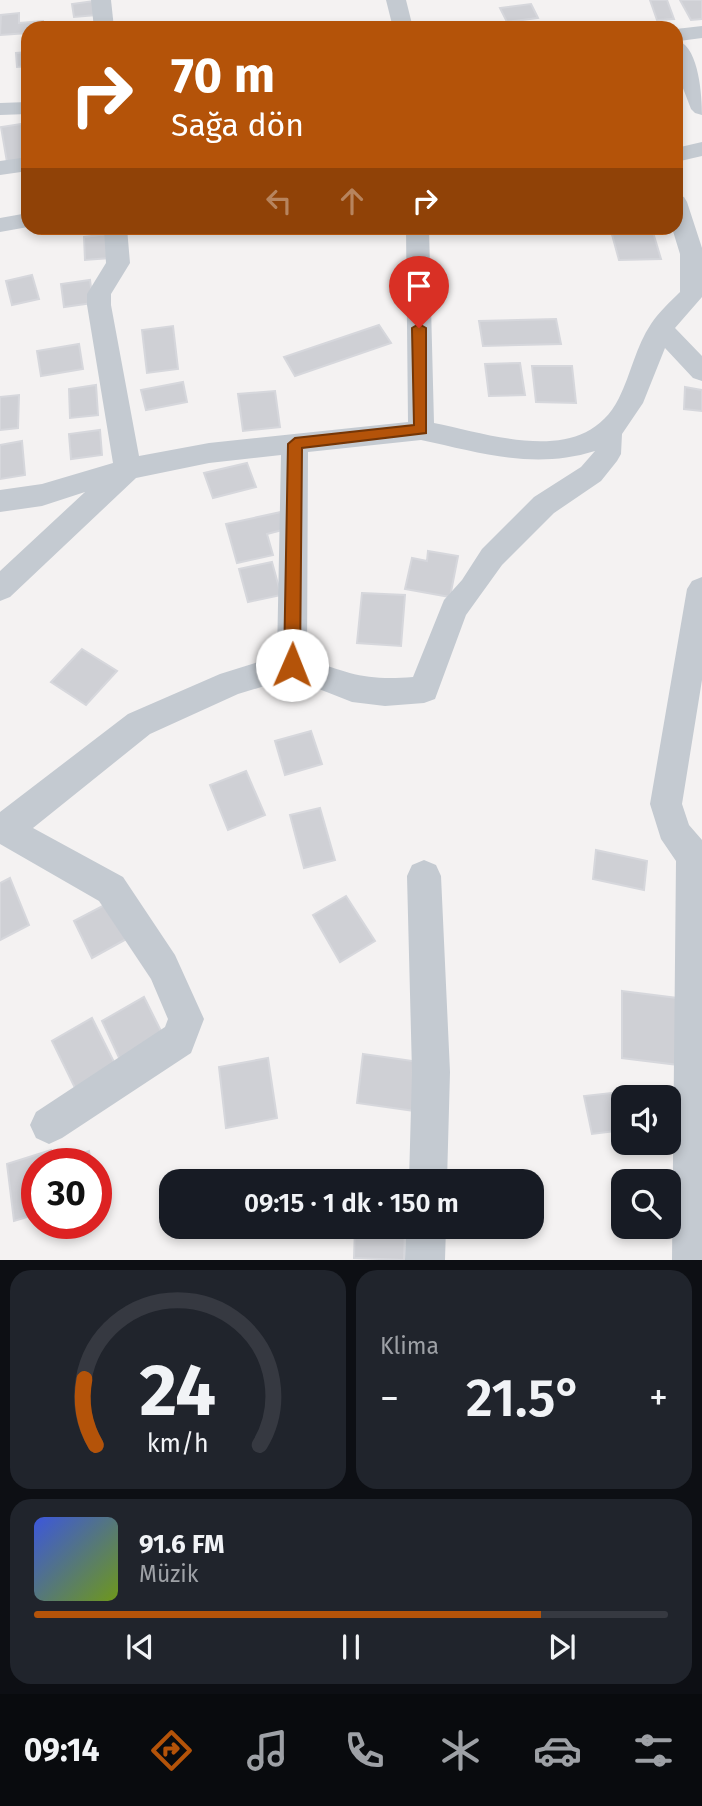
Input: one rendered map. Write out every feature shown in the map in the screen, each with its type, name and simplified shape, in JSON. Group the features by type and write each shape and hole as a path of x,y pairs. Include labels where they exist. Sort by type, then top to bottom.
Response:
{"street":[{"path":"101,0 103,21"},
{"path":"396,0 402,21"},
{"path":"683,34 702,32"},
{"path":"683,63 702,109"},
{"path":"0,109 21,108"},
{"path":"683,153 702,149"},
{"path":"0,168 21,165"},
{"path":"0,501 42,495 128,469 209,453 421,430 517,450 552,452 583,446 609,433 630,403 661,328 692,294 697,254 683,219"},
{"path":"0,225 21,221"},
{"path":"116,235 118,262 99,294 99,304 128,469"},
{"path":"417,235 421,430"},
{"path":"661,328 702,372"},
{"path":"50,1125 178,1040 186,1019 163,967 111,889 3,828 139,724 231,683 292,665 352,689 385,693 424,690 454,609 508,538 544,505 591,474 608,454 609,433"},
{"path":"292,665 295,444"},
{"path":"0,589 128,469"},
{"path":"692,1260 698,857 670,824 666,804 702,589"},
{"path":"424,876 431,1072 428,1169"},
{"path":"425,1260 426,1239"}],"building":[{"path":"650,0 667,0 674,19 657,20"},
{"path":"680,0 702,0 702,19 691,20"},
{"path":"94,1 96,15 74,17 72,4"},
{"path":"531,4 538,18 506,21 500,8"},
{"path":"19,13 21,34 0,35 1,15"},
{"path":"16,53 21,53 21,67 17,67"},
{"path":"21,124 21,160 7,162 1,127"},
{"path":"108,235 110,258 85,260 84,237"},
{"path":"612,235 654,235 661,259 619,260"},
{"path":"32,275 39,299 12,305 6,281"},
{"path":"90,280 93,303 64,307 61,284"},
{"path":"556,319 561,344 483,346 479,321"},
{"path":"379,325 391,343 295,376 284,357"},
{"path":"173,326 178,369 147,373 142,330"},
{"path":"79,344 83,369 41,376 37,351"},
{"path":"520,363 525,395 489,396 485,364"},
{"path":"532,366 572,366 576,403 536,402"},
{"path":"183,382 187,402 146,410 141,390"},
{"path":"96,385 98,415 70,418 69,389"},
{"path":"685,387 702,390 702,411 684,409"},
{"path":"275,391 280,427 243,431 238,394"},
{"path":"19,395 18,428 0,430 0,397"},
{"path":"100,430 102,455 71,459 69,434"},
{"path":"22,441 25,475 0,479 0,445"},
{"path":"247,463 256,487 213,498 204,473"},
{"path":"281,512 286,529 267,534 273,555 237,563 226,524"},
{"path":"428,551 458,556 450,597 405,589 412,558 427,561"},
{"path":"272,562 281,595 248,602 239,569"},
{"path":"362,593 405,595 401,646 357,643"},
{"path":"82,649 117,671 86,705 51,682"},
{"path":"311,731 322,764 285,775 275,741"},
{"path":"246,771 265,815 228,830 210,785"},
{"path":"320,808 335,860 304,868 290,815"},
{"path":"596,850 647,861 644,890 593,879"},
{"path":"10,878 29,925 0,940 0,883"},
{"path":"346,896 375,941 340,962 313,915"},
{"path":"112,901 130,937 92,958 74,921"},
{"path":"622,991 677,998 679,1065 622,1058"},
{"path":"144,997 164,1037 121,1062 102,1021"},
{"path":"92,1018 119,1072 79,1096 52,1041"},
{"path":"363,1054 420,1062 415,1111 357,1103"},
{"path":"268,1058 277,1118 226,1128 219,1067"},
{"path":"611,1093 611,1132 592,1134 584,1096"},
{"path":"21,1160 21,1219 14,1221 7,1164"},
{"path":"355,1239 405,1239 404,1260 354,1258"}],"route":[{"path":"292,665 295,444 421,430 419,328"}]}
